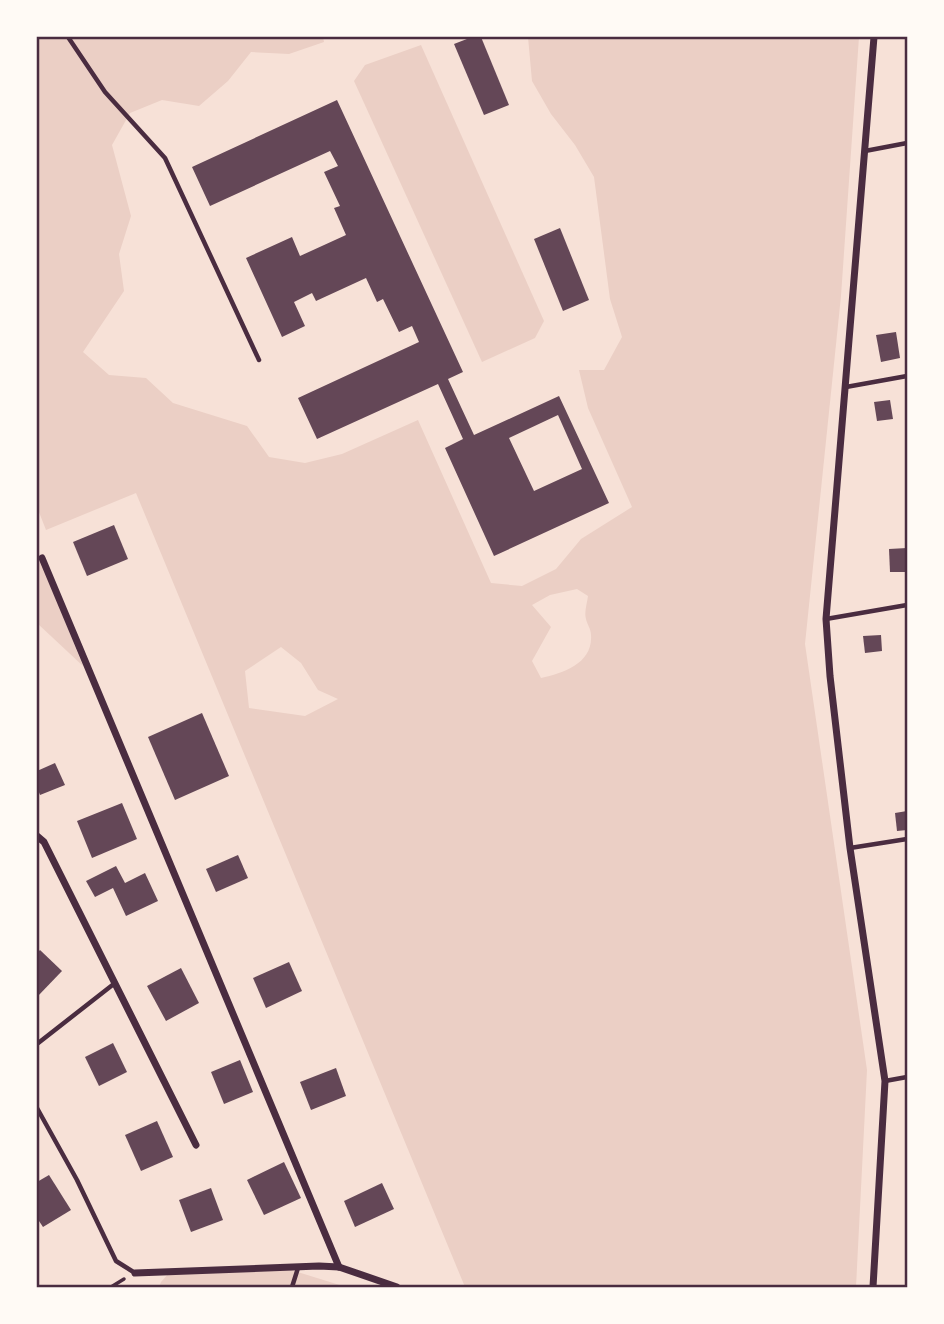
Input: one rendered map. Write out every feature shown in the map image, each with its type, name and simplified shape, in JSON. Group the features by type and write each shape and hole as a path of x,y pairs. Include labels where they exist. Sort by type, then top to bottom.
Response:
{"street":[{"path":"873,1287 885,1081 850,848 826,619 874,37"},
{"path":"43,558 339,1268"},
{"path":"37,836 44,842 196,1144"},
{"path":"135,1273 319,1266 339,1268 397,1287"}],"lane":[{"path":"68,37 105,92 165,158 259,360"},
{"path":"865,151 907,143"},
{"path":"846,387 907,376"},
{"path":"826,619 907,605"},
{"path":"850,848 907,839"},
{"path":"37,1044 115,983"},
{"path":"885,1081 907,1077"},
{"path":"37,1108 77,1180 116,1261 135,1273"},
{"path":"292,1287 298,1267"}],"shaded area":[{"path":"37,37 323,37 324,42 289,54 251,52 228,81 199,106 162,100 130,113 112,145 131,216 119,254 124,291 83,352 109,375 146,378 173,403 247,426 269,457 305,463 342,454 418,420 491,583 522,586 556,569 581,539 632,507 588,408 579,370 604,370 622,337 610,299 594,177 532,81 528,37 859,37 841,296 805,644 867,1070 856,1287 465,1287 136,493 46,530 37,507","holes":["577,589 588,596 585,616 591,635 587,653 567,670 541,678 532,661 551,627 532,605 550,595","281,647 301,663 318,690 338,699 305,716 249,708 245,671"]},
{"path":"421,45 544,321 535,338 482,362 354,81 365,65"},
{"path":"37,552 83,666 37,623"},
{"path":"288,1269 346,1287 159,1287 169,1273"}],"building":[{"path":"472,37 481,37 509,105 484,115 454,44"},
{"path":"337,100 463,372 448,379 474,435 559,396 609,503 494,556 445,448 463,439 438,384 317,439 298,398 419,342 412,326 399,332 383,299 377,302 366,278 316,301 312,293 294,302 305,326 282,337 246,258 292,237 300,256 346,235 334,208 340,206 324,172 338,166 330,151 210,206 192,167","holes":["558,415 582,469 534,491 509,438"]},
{"path":"560,228 589,300 563,311 534,239"},
{"path":"896,332 900,358 881,362 876,335"},
{"path":"890,400 893,419 877,421 874,402"},
{"path":"114,525 128,559 87,576 73,542"},
{"path":"907,548 907,572 890,572 889,549"},
{"path":"881,635 882,651 865,653 863,636"},
{"path":"202,713 229,776 175,800 148,737"},
{"path":"55,763 65,785 40,795 37,771"},
{"path":"122,803 137,839 92,858 77,821"},
{"path":"907,811 907,830 897,831 895,813"},
{"path":"238,855 248,878 216,892 206,869"},
{"path":"116,866 125,883 145,873 158,901 126,916 113,888 95,897 86,881"},
{"path":"40,950 62,971 37,997 37,953"},
{"path":"289,962 302,991 266,1008 253,978"},
{"path":"181,968 199,1003 166,1021 147,986"},
{"path":"113,1043 127,1072 99,1086 85,1057"},
{"path":"240,1060 253,1092 224,1104 211,1072"},
{"path":"336,1068 346,1096 311,1110 300,1082"},
{"path":"157,1121 173,1157 141,1171 125,1135"},
{"path":"284,1162 301,1198 264,1215 247,1180"},
{"path":"49,1175 71,1210 43,1227 37,1218 37,1182"},
{"path":"382,1183 394,1209 355,1227 344,1201"},
{"path":"211,1188 223,1220 191,1232 179,1200"}]}
